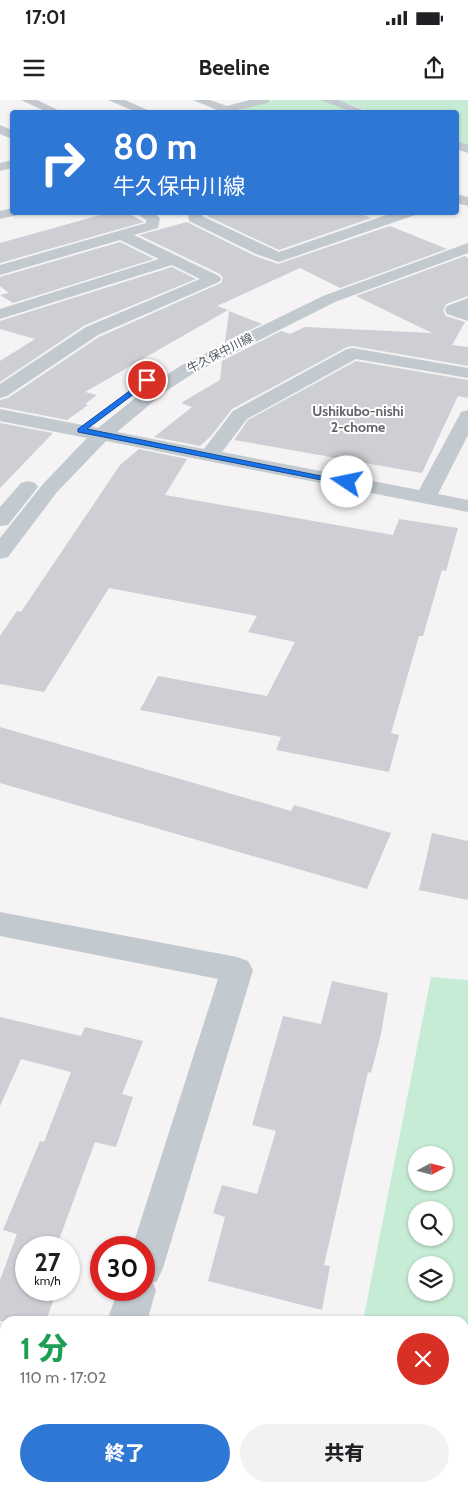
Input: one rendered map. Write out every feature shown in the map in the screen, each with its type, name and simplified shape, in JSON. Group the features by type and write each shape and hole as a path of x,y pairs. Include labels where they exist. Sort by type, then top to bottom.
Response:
{"street":[{"path":"27,100 51,110"},
{"path":"114,100 141,110"},
{"path":"199,100 221,110"},
{"path":"232,110 264,100"},
{"path":"326,100 356,110"},
{"path":"0,270 153,225 153,218 147,215"},
{"path":"194,215 194,218 261,251 279,257 401,215"},
{"path":"0,392 92,331 212,279 120,234"},
{"name":"牛久保中川線","path":"75,437 147,380 201,348 320,292 468,239"},
{"name":"牛久保中川線","path":"0,552 50,488 101,435 160,387 214,354 330,299 468,248"},
{"path":"0,314 172,260"},
{"path":"468,303 452,310 468,316"},
{"path":"210,456 240,415 353,353 468,373"},
{"path":"0,415 75,437 101,435 468,506"},
{"path":"426,498 468,416"},
{"path":"0,520 38,475"},
{"path":"0,924 237,970 154,1236"},
{"path":"129,1316 133,1301"}],"green space":[{"path":"273,100 320,100 348,110 242,110 239,109"},
{"path":"336,100 468,100 468,146 459,143 459,110 366,110"},
{"path":"431,977 468,980 468,1316 364,1316"}],"building":[{"path":"100,215 131,215 144,222 0,263 0,243"},
{"path":"364,215 371,218 279,250 207,216"},
{"path":"187,222 255,256 278,264 390,226 447,249 340,288 300,268 217,306 228,310 85,392 97,395 85,404 88,405 67,420 0,407 0,400 8,398 99,337 221,283 223,278 220,274 139,235"},
{"path":"120,242 154,259 13,303 0,295 9,293 0,286 0,277"},
{"path":"465,256 468,258 468,296 446,304 443,311 446,316 465,322 452,345 468,347 468,366 353,346 347,347 232,409 211,436 200,446 154,437 192,407 181,403 220,380 222,361 281,331 290,334 305,327 432,333 356,296"},
{"path":"172,267 196,279 85,325 0,382 0,361 35,339 0,329 0,321"},
{"path":"229,311 262,324 225,342"},
{"path":"356,361 468,380 468,398 458,396 422,473 234,440 248,420"},
{"path":"0,423 53,433 0,488"},
{"path":"139,449 187,459 165,495 393,535 399,519 458,528 446,571 442,570 423,636 419,636 391,733 399,735 389,772 276,750 281,737 140,710 158,676 267,696 295,642 248,632 257,616 109,588 44,692 0,684 0,636 17,611 21,612 120,465"},
{"path":"0,727 291,811 294,805 391,833 367,889 0,783"},
{"path":"432,833 468,841 468,900 419,890"},
{"path":"332,981 388,993 381,1034 371,1073 368,1072 324,1265 330,1266 322,1310 208,1281 225,1217 213,1213 222,1185 257,1194 276,1131 252,1125 283,1016 321,1024"},
{"path":"0,1017 81,1036 85,1027 143,1041 122,1094 133,1097 116,1147 95,1142 60,1236 16,1236 17,1234 3,1230 40,1141 44,1142 71,1072 21,1059 0,1106"},
{"path":"15,1239 15,1301 53,1301 48,1316 0,1316 0,1280"}],"district":[{"name":"Ushikubo-nishi 2-chome","path":"358,420"}],"route":[{"path":"147,380 81,430 347,482"}]}
